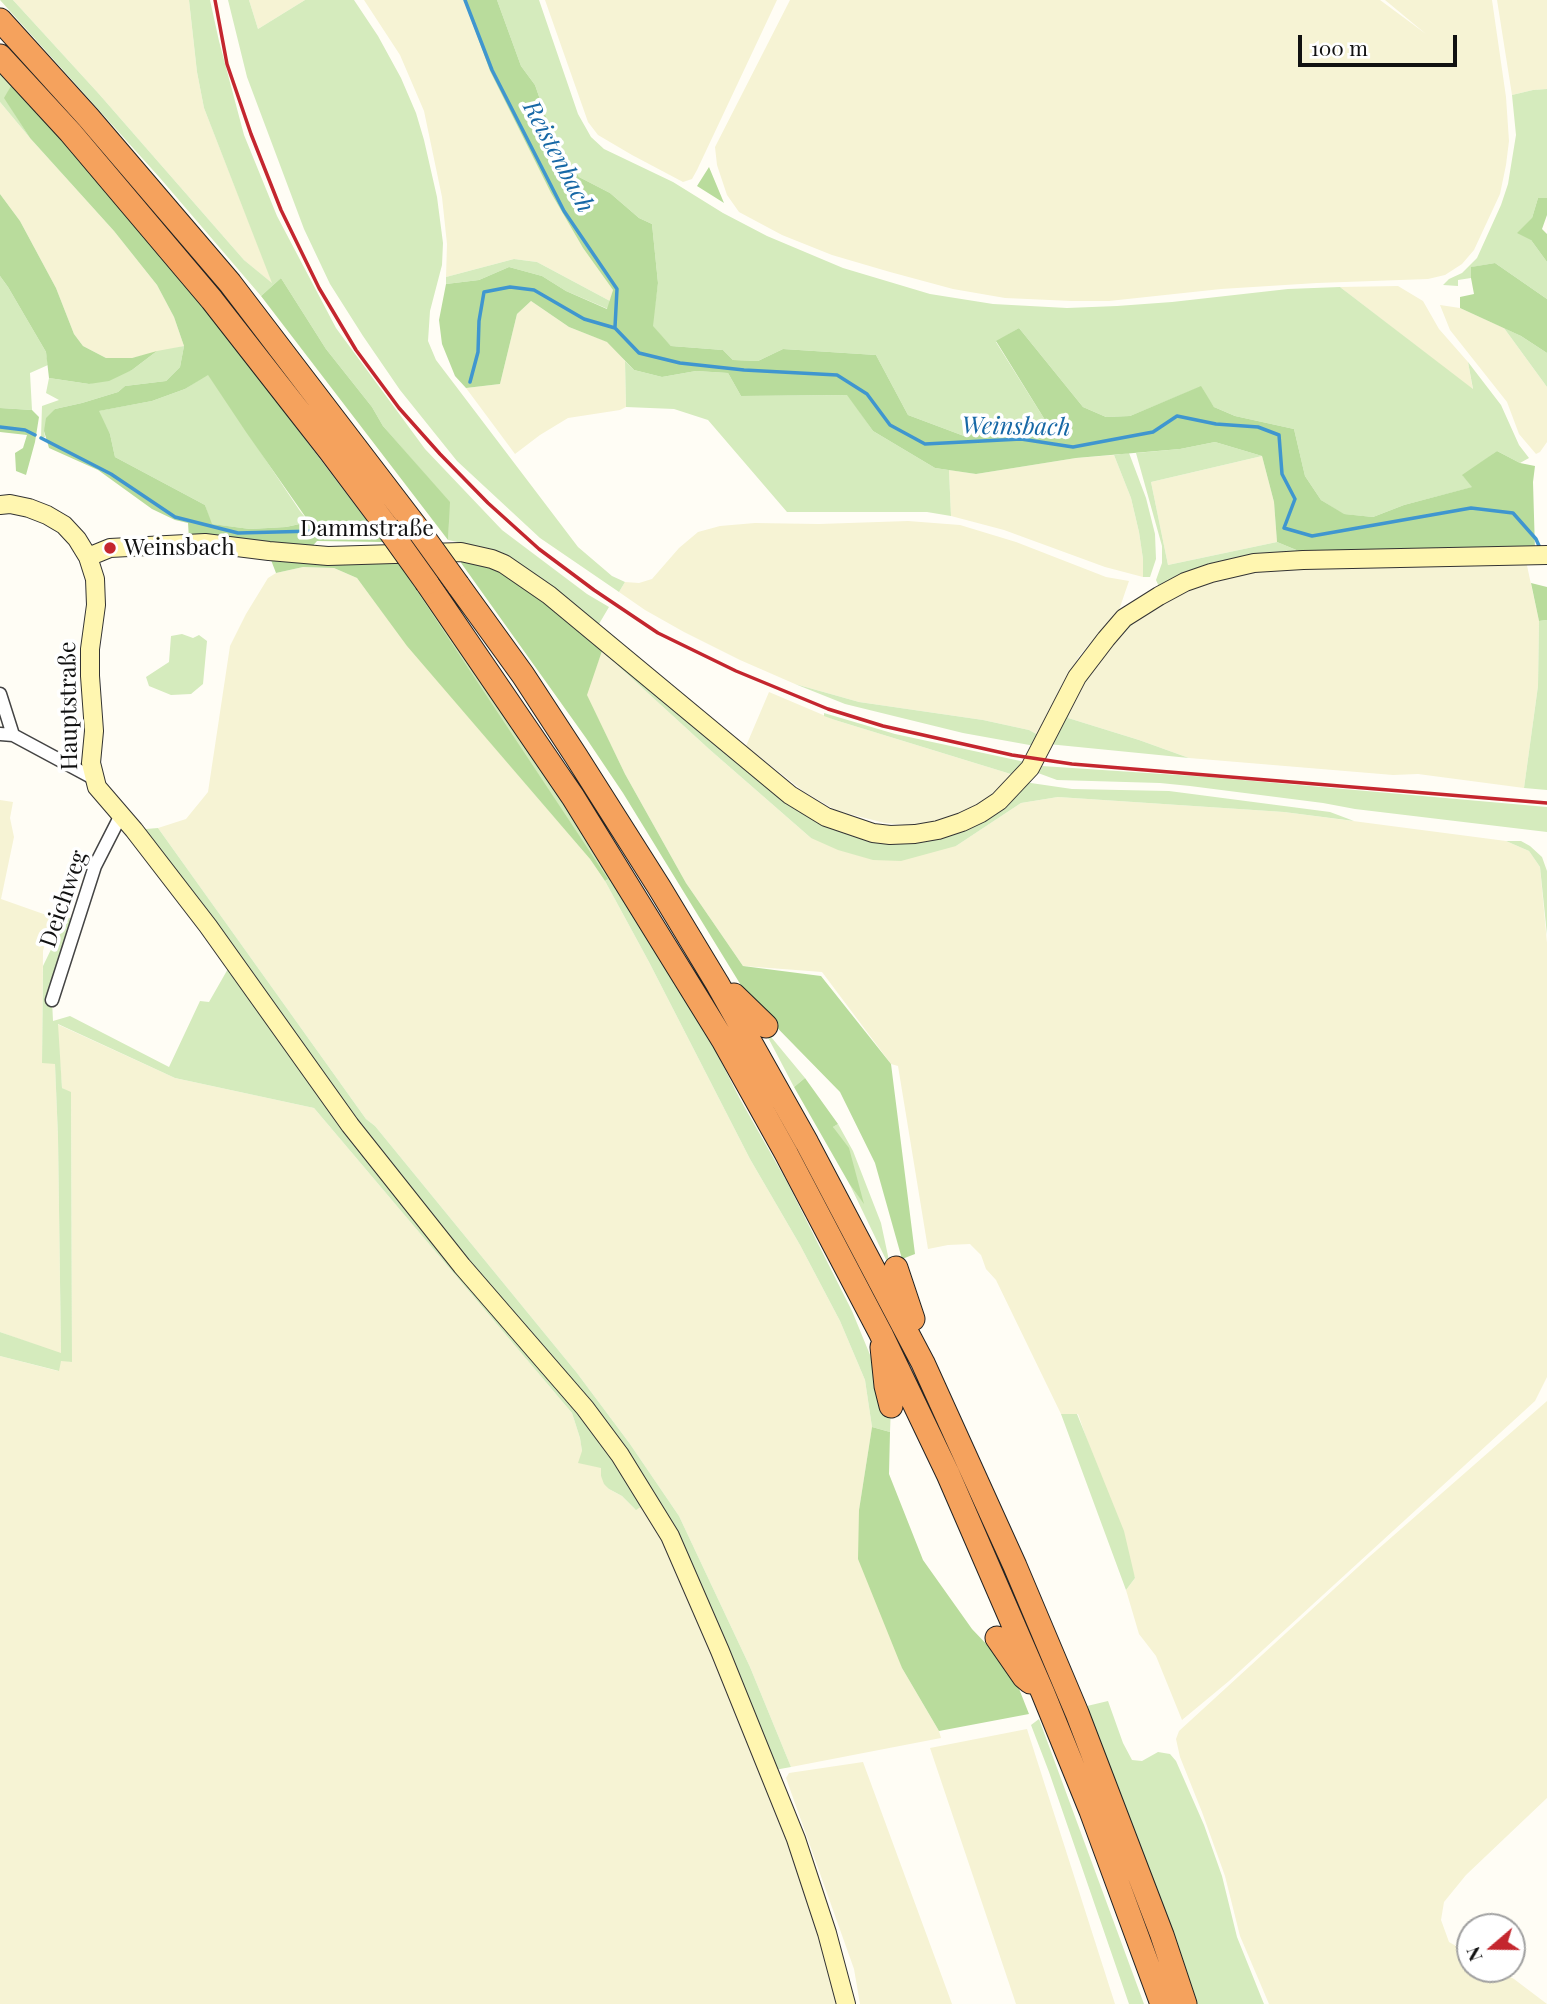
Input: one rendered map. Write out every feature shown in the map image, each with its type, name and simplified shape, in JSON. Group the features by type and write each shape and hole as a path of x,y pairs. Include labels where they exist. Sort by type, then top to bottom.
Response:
{"highway":[{"path":"0,20 88,117 230,283 417,528 523,675 717,983 807,1143 923,1363 994,1519 1077,1713 1153,1911 1185,2004"},
{"path":"0,56 79,142 212,300 387,527 573,797 716,1029 786,1153 881,1334 943,1462 1091,1811 1162,2004"},
{"path":"717,983 734,995 766,1026"},
{"path":"896,1268 916,1327 923,1363"},
{"path":"881,1334 886,1386 891,1406"},
{"path":"997,1638 1024,1677 1043,1693"}],"street":[{"name":"Hauptstraße","path":"0,505 29,508 64,525 88,557 95,579 96,605 90,649 90,676 94,731 91,763 97,787 208,926 350,1125 462,1266 585,1408 620,1455 670,1536 796,1839 827,1933 846,2004"},
{"name":"Dammstraße","path":"88,557 110,548 205,543 328,556 461,552 479,555 505,564 549,595 790,794 826,817 873,833 915,834 962,822 999,801 1030,768 1077,677 1106,639 1124,618 1185,582 1254,563 1539,555"},
{"path":"0,694 7,735 93,778"},
{"name":"Deichweg","path":"52,1000 95,866 121,815"}],"shaded area":[{"path":"13,0 189,0 204,108 273,284 244,260"},
{"path":"249,0 305,0 258,29"},
{"path":"364,0 464,0 490,71 551,193 583,248 613,290 610,301 537,262 514,259 446,277 447,244 442,197 424,111 400,55"},
{"path":"545,0 777,0 697,170 692,179 683,182 598,135 588,122"},
{"path":"790,0 1380,0 1426,34 1385,0 1492,0 1506,97 1509,141 1500,194 1474,250 1462,264 1445,275 1428,279 1317,283 1221,289 1109,301 1072,301 1005,298 953,289 890,272 832,255 782,235 739,212 727,195 717,165 715,147"},
{"path":"1497,0 1547,0 1547,89 1512,95"},
{"path":"0,102 114,231 157,285 174,317 184,346 132,358 106,358 83,346 74,334 56,288 20,221 0,194"},
{"path":"1398,286 1423,301 1439,329 1468,362 1473,390 1340,287"},
{"path":"531,301 569,327 608,342 625,361 626,407 568,418 515,454 466,388 500,384 517,314"},
{"path":"1440,305 1460,308 1504,328 1547,387 1547,442 1540,452 1536,454 1519,434 1507,402 1450,330"},
{"path":"1114,455 1131,498 1139,532 1143,577 1105,567 1004,530 951,516 949,470 976,474 1076,458"},
{"path":"1262,456 1274,502 1277,542 1168,565 1151,482"},
{"path":"908,521 960,525 1016,542 1106,577 1129,581 1119,610 1080,655 1061,686 1040,736 1029,730 983,720 859,702 795,684 684,632 619,592 625,582 639,583 652,579 679,548 698,532 720,526"},
{"path":"1526,561 1539,621 1538,686 1524,788 1418,774 1393,775 1189,758 1068,718 1074,699 1110,647 1143,614 1190,587 1226,574 1299,567"},
{"path":"303,567 334,568 357,578 408,646 590,859 605,881 750,1159 840,1321 865,1380 872,1427 859,1510 902,1668 941,1738 791,1767 750,1667 679,1516 577,1373 375,1126 366,1119 158,828 186,819 208,792 230,646 246,614 268,578 276,573"},
{"path":"602,651 811,838 956,846 1021,803 1058,797 1284,812 1506,841 1529,851 1540,867 1547,943 1547,1377 1535,1401 1229,1681 1182,1720 1156,1656 1139,1634 1126,1590 1135,1578 1078,1414 1061,1414 996,1280 986,1269 981,1255 970,1244 928,1249 898,1066 891,1064 822,972 743,966 686,883 625,774 586,694"},
{"path":"769,692 835,720 1014,775 988,799 953,816 916,826 885,823 837,811 803,791 746,746"},
{"path":"0,800 13,802 10,818 14,837 1,899 52,917 43,951 42,1062 55,1063 61,1354 0,1332"},
{"path":"57,1024 175,1078 314,1108 572,1413 582,1451 601,1468 601,1476 609,1489 622,1496 635,1509 645,1503 668,1543 806,1880 841,2004 0,2004 0,1356 58,1371 61,1360 72,1362 71,1093 62,1088"},
{"path":"1547,1401 1547,1798 1466,1875 1444,1902 1441,1920 1449,1942 1456,1946 1456,1983 1519,1983 1547,2004 1269,2004 1240,1936 1225,1876 1180,1757 1176,1739 1179,1731 1369,1557"},
{"path":"1027,1729 1115,2004 1016,2004 930,1748"},
{"path":"863,1762 952,2004 860,2004 854,1969 786,1778 789,1773"}],"green space":[{"path":"0,0 13,0 244,260 272,283 204,108 189,0 210,0 244,135 277,216 336,328 425,449 502,530 587,594 609,607 596,629 521,566 491,549 448,540 449,502 383,426 372,407 326,349 281,278 261,296 160,178"},
{"path":"228,0 249,0 258,29 305,0 354,0 378,36 416,113 437,197 443,243 442,265 430,311 428,341 436,360 578,547 612,576 625,582 619,592 540,538 457,461 400,390 363,336 330,284 304,229 247,77"},
{"path":"464,0 497,0 521,66 535,85 551,131 579,177 610,193 639,218 652,224 658,283 653,326 671,346 723,350 733,360 758,361 783,349 876,355 908,415 964,436 1045,420 996,341 1019,328 1083,407 1106,417 1130,416 1201,386 1214,407 1235,416 1294,429 1305,476 1321,500 1344,514 1373,517 1404,505 1472,487 1462,475 1497,451 1520,463 1535,466 1535,550 1306,554 1277,542 1274,502 1262,456 1215,442 1180,449 1076,458 976,474 935,468 873,431 847,395 741,396 728,373 696,371 662,377 634,370 607,342 569,327 531,301 517,314 500,384 466,388 455,376 442,344 439,320 446,284 479,280 509,267 542,276 566,291 607,309 613,290 583,248 551,193 490,71"},
{"path":"497,0 539,0 578,114 591,137 604,149 673,182 767,236 843,268 930,294 993,304 1067,308 1117,306 1288,289 1340,287 1473,389 1468,362 1501,405 1519,445 1529,458 1520,463 1497,451 1463,476 1473,487 1404,505 1373,517 1343,514 1321,500 1305,476 1294,429 1235,416 1214,407 1200,387 1130,416 1106,417 1083,407 1019,328 996,342 1045,420 964,436 908,415 876,355 783,349 758,361 733,360 723,350 671,346 652,326 658,283 652,224 639,218 610,193 579,177 551,131 535,85 521,66"},
{"path":"0,72 12,84 5,98 30,138 0,102"},
{"path":"12,84 125,212 239,352 383,542 317,541 310,549 189,539 188,523 152,509 98,470 49,448 44,431 46,418 55,409 118,392 125,386 166,381 180,367 184,346 174,317 157,285 114,231 30,138 4,98","holes":["208,375 309,522 286,527 250,529 212,524 205,505 115,457 110,434 99,411 152,401 185,389"]},
{"path":"1547,89 1547,198 1538,198 1532,218 1531,240 1547,262 1547,299 1495,263 1472,267 1471,278 1458,280 1458,286 1443,285 1462,273 1477,258 1501,205 1508,184 1516,135 1512,95"},
{"path":"709,167 724,203 697,186"},
{"path":"0,194 20,221 56,288 74,334 83,346 106,358 132,358 157,351 132,370 109,381 89,384 49,378 46,352 0,276"},
{"path":"1538,198 1547,198 1547,215 1542,229 1547,234 1547,262 1531,240 1517,233 1532,218"},
{"path":"514,259 537,262 610,301 608,309 566,291 542,276 509,267 479,280 446,284 446,277"},
{"path":"1495,263 1547,299 1547,353 1521,336 1460,308 1460,297 1474,294 1471,267"},
{"path":"0,276 46,352 48,365 30,373 32,410 0,408"},
{"path":"281,278 326,349 372,407 383,426 450,502 448,540 261,296"},
{"path":"1504,328 1547,353 1547,387"},
{"path":"184,346 180,367 166,381 125,386 118,392 55,409 44,431 45,437 41,438 42,406 59,400 46,393 49,378 89,384 132,370 157,351"},
{"path":"625,361 634,370 662,377 696,371 728,373 741,396 848,395 873,431 935,468 949,470 951,516 927,512 787,512 708,420 674,409 626,407"},
{"path":"208,374 309,522 286,527 250,529 211,524 205,505 115,457 110,434 98,411 152,401 185,389"},
{"path":"0,408 32,410 39,417 26,475 16,471 15,453 23,448 27,435 0,432"},
{"path":"1215,442 1262,456 1151,482 1168,565 1277,542 1306,554 1160,589 1156,580 1162,563 1162,546 1136,453 1180,449"},
{"path":"1129,453 1146,498 1155,534 1156,559 1150,577 1143,577 1139,532 1131,498 1114,455"},
{"path":"284,558 398,562 608,879 605,881 590,859 407,646 357,578 334,568 303,567 276,573 271,560"},
{"path":"459,560 497,567 535,593 602,651 587,695 625,774 686,883 743,966 821,976 891,1064 915,1254 902,1259 875,1163 840,1092 750,1000 623,793"},
{"path":"398,562 427,595 546,769 707,1034 787,1182 852,1311 891,1406 890,1432 872,1427 865,1380 840,1321 750,1159 605,881 607,880"},
{"path":"1531,583 1547,587 1547,620 1539,621"},
{"path":"1190,587 1143,614 1110,647 1074,699 1068,718 1189,758 1048,744 1089,669 1139,613"},
{"path":"1547,620 1547,790 1524,788 1538,686 1539,621"},
{"path":"182,634 193,638 199,635 207,641 203,684 191,694 171,695 149,686 146,677 169,662 171,636"},
{"path":"605,648 824,821 934,836 1024,782 1072,789 1169,791 1330,812 1354,821 1284,812 1058,797 1021,803 956,846 901,861 873,860 838,850 811,838 602,651"},
{"path":"795,684 859,702 983,720 1029,730 1040,736 1035,746 963,733 845,704"},
{"path":"824,713 895,734 1025,762 1014,775 835,720 824,716"},
{"path":"1042,766 1208,777 1547,807 1547,832 1190,786 1057,780 1038,773"},
{"path":"158,828 366,1119 375,1126 577,1373 679,1516 750,1667 791,1767 769,1771 648,1502 636,1510 604,1484 601,1468 578,1463 582,1451 572,1413 314,1108 175,1078 58,1024 62,1088 71,1092 72,1362 61,1361 59,1371 0,1356 0,1332 61,1353 55,1064 42,1063 43,966 58,935 68,922 52,917 53,912 78,921 52,1000 53,1021 70,1016 169,1067 200,1001 209,1002 233,960 134,830"},
{"path":"1506,841 1521,841 1542,857 1547,871 1547,935 1540,867 1529,851"},
{"path":"762,1026 805,1078 794,1087"},
{"path":"805,1078 838,1124 833,1127 849,1148 864,1204 850,1185 794,1087"},
{"path":"838,1124 853,1151 881,1223 891,1270 850,1185 863,1202 833,1127"},
{"path":"1061,1414 1077,1414 1124,1531 1135,1578 1126,1590"},
{"path":"872,1427 890,1432 889,1474 923,1560 972,1629 1012,1671 1029,1714 939,1731 902,1668 858,1559 859,1510"},
{"path":"1108,1701 1132,1760 1142,1761 1158,1752 1170,1754 1176,1761 1204,1825 1222,1876 1237,1937 1264,2004 1194,2004 1087,1706"},
{"path":"1039,1719 1144,2004 1129,2004 1031,1725"}],"waterway":[{"name":"Reistenbach","path":"465,0 492,70 564,211 617,289 615,327"},
{"name":"Weinsbach","path":"470,382 478,352 484,292 510,287 534,290 584,319 615,328 639,353 680,363 744,370 837,375 867,394 890,425 925,444 1021,439 1073,447 1153,432 1177,416 1216,424 1258,427 1279,435 1282,474 1295,499 1284,528 1312,536 1471,508 1513,513 1536,539 1540,548"},
{"name":"Weinsbach","path":"0,427 25,430 35,435"},
{"name":"Weinsbach","path":"41,438 111,474 175,517 238,533 315,531"}],"railway":[{"path":"215,0 227,64 281,210 319,288 356,350 399,408 488,503 539,549 658,633 736,671 828,709 883,726 1012,755 1072,764 1547,803"}],"place":[{"name":"Weinsbach","path":"110,548"}]}
